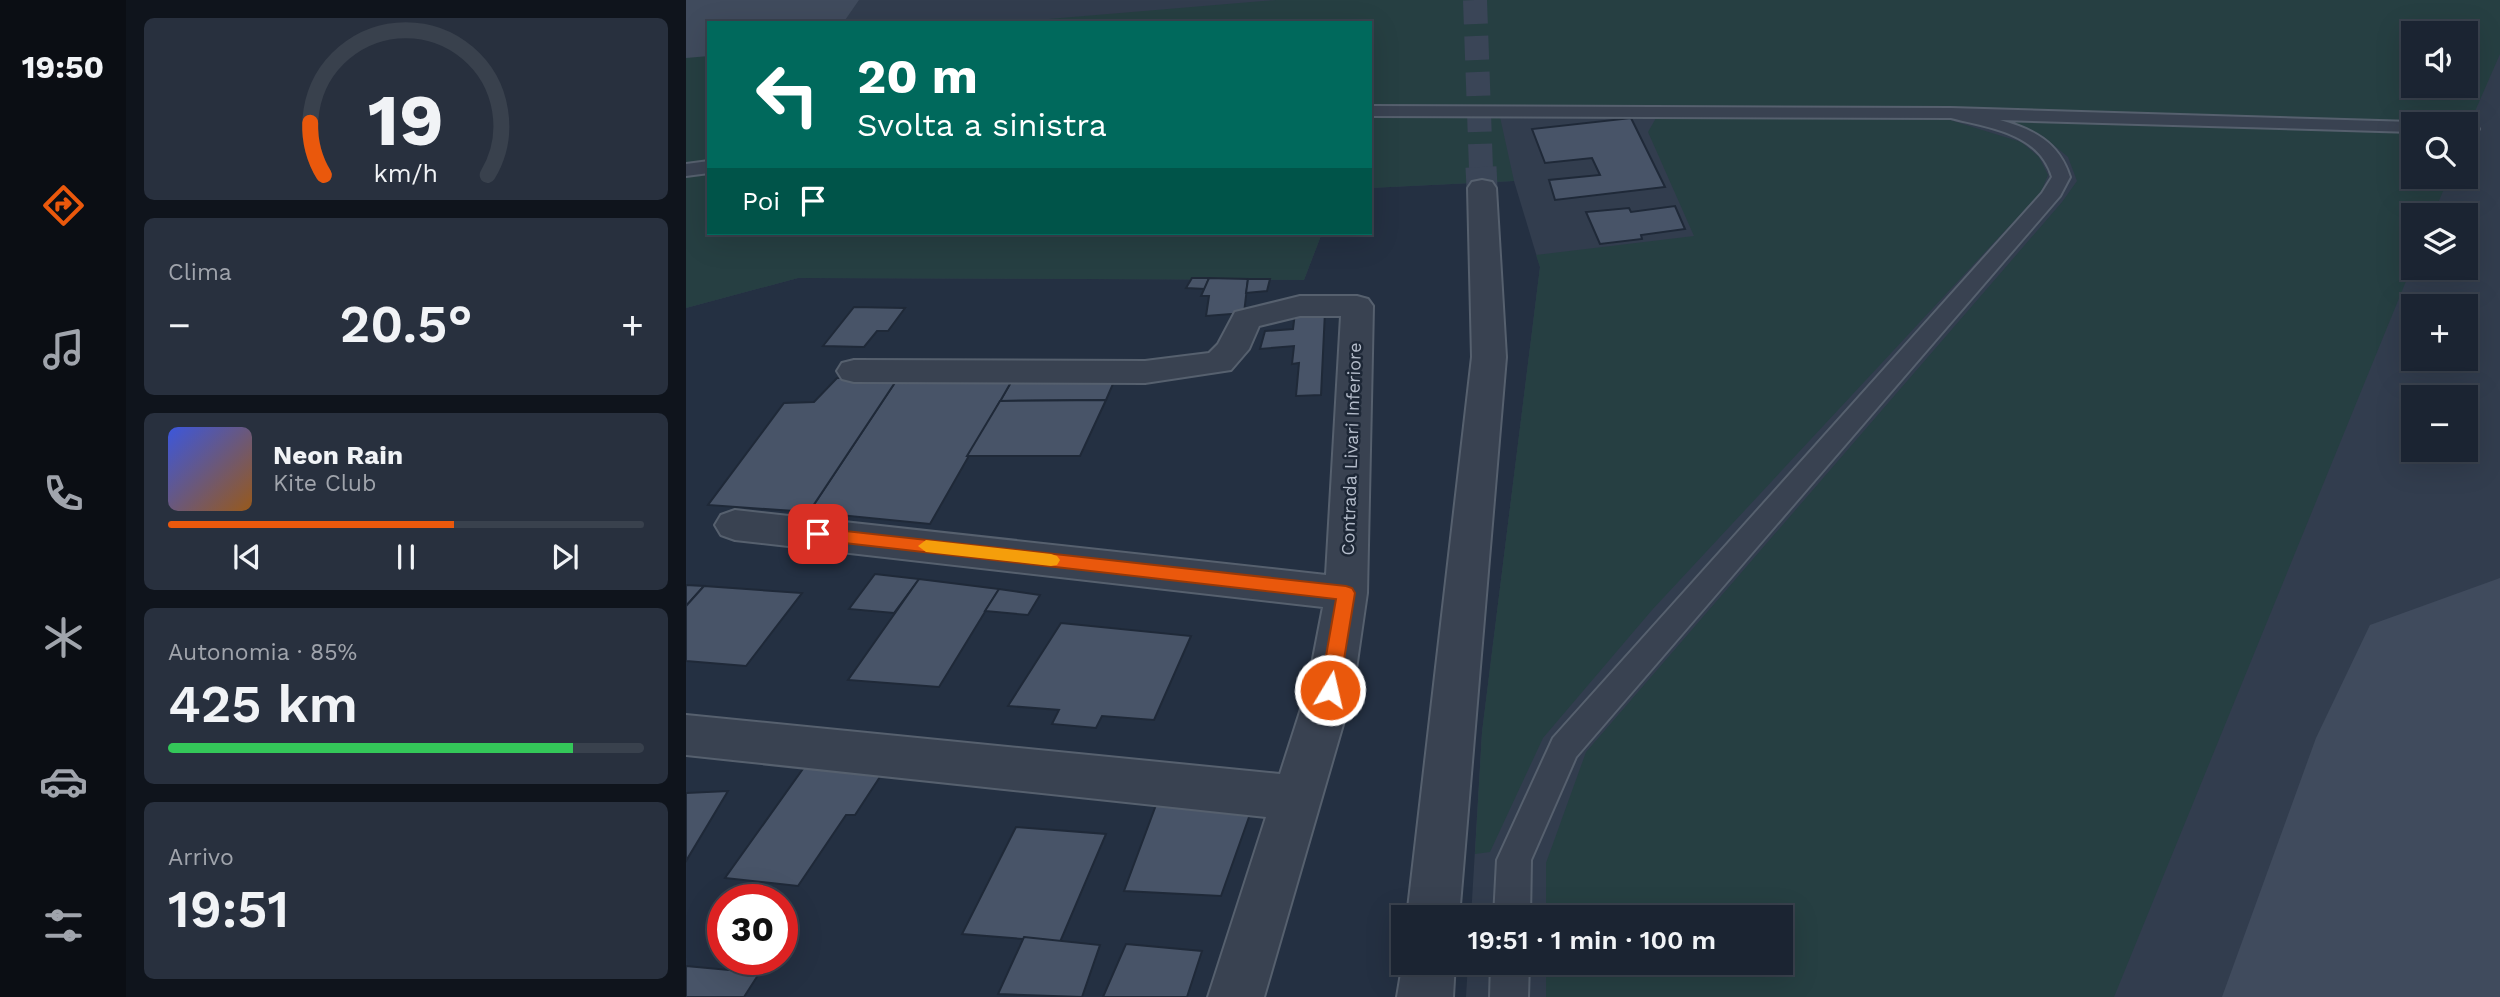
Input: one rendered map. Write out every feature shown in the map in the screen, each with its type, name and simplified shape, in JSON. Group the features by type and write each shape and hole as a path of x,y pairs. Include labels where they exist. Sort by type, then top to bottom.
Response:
{"street":[{"path":"1434,905 1489,356 1482,188"},
{"name":"Contrada Livari Inferiore","path":"854,371 1157,370 1219,362 1232,349 1246,319 1300,306 1357,306 1346,593 1330,690 1236,997"},
{"path":"735,525 1346,593"},
{"path":"686,735 1297,798"},
{"path":"1424,997 1427,975"}],"lane":[{"path":"1372,111 1951,113 2401,127"},
{"path":"1512,905 1514,860 1564,748 2050,197 2061,177 2053,157 2034,140 2002,126 1951,113"},
{"path":"686,170 707,167"},
{"path":"1509,997 1510,975"}],"shaded area":[{"path":"686,0 2500,0 2500,997 1466,997 1467,975 1793,975 1793,905 1472,905 1482,732 1540,267 1514,181 1372,188 1372,21 707,21 707,235 1321,235 1304,280 798,278 686,308"}],"green space":[{"path":"1276,0 2500,0 2500,54 2475,112 2401,112 2401,123 1949,109 1372,107 1372,21 1025,21"},
{"path":"707,47 707,162 686,164 686,49"},
{"path":"1372,116 1500,117 1514,181 1372,188"},
{"path":"1656,118 1950,120 2021,142 2039,157 2048,175 2041,192 1652,610 1543,738 1490,852 1475,854 1482,732 1540,267 1536,255 1694,236 1648,132"},
{"path":"2001,118 2401,132 2401,189 2444,189 2438,203 2401,203 2401,280 2406,280 2114,997 1546,997 1546,975 1793,975 1793,905 1546,905 1546,863 1586,752 2062,202 2077,181 2068,157 2043,136"},
{"path":"707,171 707,235 1321,235 1304,280 798,278 686,308 686,173"}],"building":[{"path":"1631,118 1665,187 1555,200 1549,180 1600,175 1592,158 1545,163 1532,129"},
{"path":"1675,206 1685,229 1641,235 1642,239 1600,244 1586,212 1629,208 1631,212"},
{"path":"1192,278 1209,278 1205,289 1186,288"},
{"path":"1209,278 1248,279 1244,313 1206,316 1209,296 1201,296"},
{"path":"1248,279 1270,279 1267,291 1246,293"},
{"path":"854,307 905,308 888,331 877,331 864,347 823,346"},
{"path":"1325,311 1321,395 1296,396 1299,363 1292,364 1294,346 1260,349 1265,331 1293,329 1295,313"},
{"path":"1014,377 1116,377 1106,400 1000,401"},
{"path":"1014,377 930,524 809,512 898,378"},
{"path":"837,378 898,378 809,512 708,505 784,403 814,402"},
{"path":"1106,400 1080,456 967,456 1000,401"},
{"path":"875,574 919,579 894,613 849,609"},
{"path":"919,579 999,589 939,687 848,680"},
{"path":"686,585 704,586 686,606"},
{"path":"704,586 802,593 746,666 686,661 686,606"},
{"path":"999,589 1040,595 1028,615 985,611"},
{"path":"1061,623 1191,636 1154,720 1102,716 1096,728 1052,724 1059,710 1008,706"},
{"path":"891,760 855,815 846,815 798,886 725,878 805,766"},
{"path":"728,791 686,861 686,793"},
{"path":"1159,797 1254,803 1221,896 1124,891"},
{"path":"1016,827 1106,834 1060,942 962,934"},
{"path":"1024,937 1100,945 1082,997 998,994"},
{"path":"1126,944 1202,951 1187,997 1103,997"},
{"path":"686,966 707,968 707,975 758,975 744,997 686,997"}],"runway":[{"path":"686,7 775,0"},
{"path":"2441,997 2500,738"}],"tunnel":[{"path":"1475,0 1481,169"},
{"path":"1481,167 1482,188"}],"slow traffic":[{"path":"926,546 1051,560"}],"route":[{"path":"818,534 1346,593 1330,690"}]}
